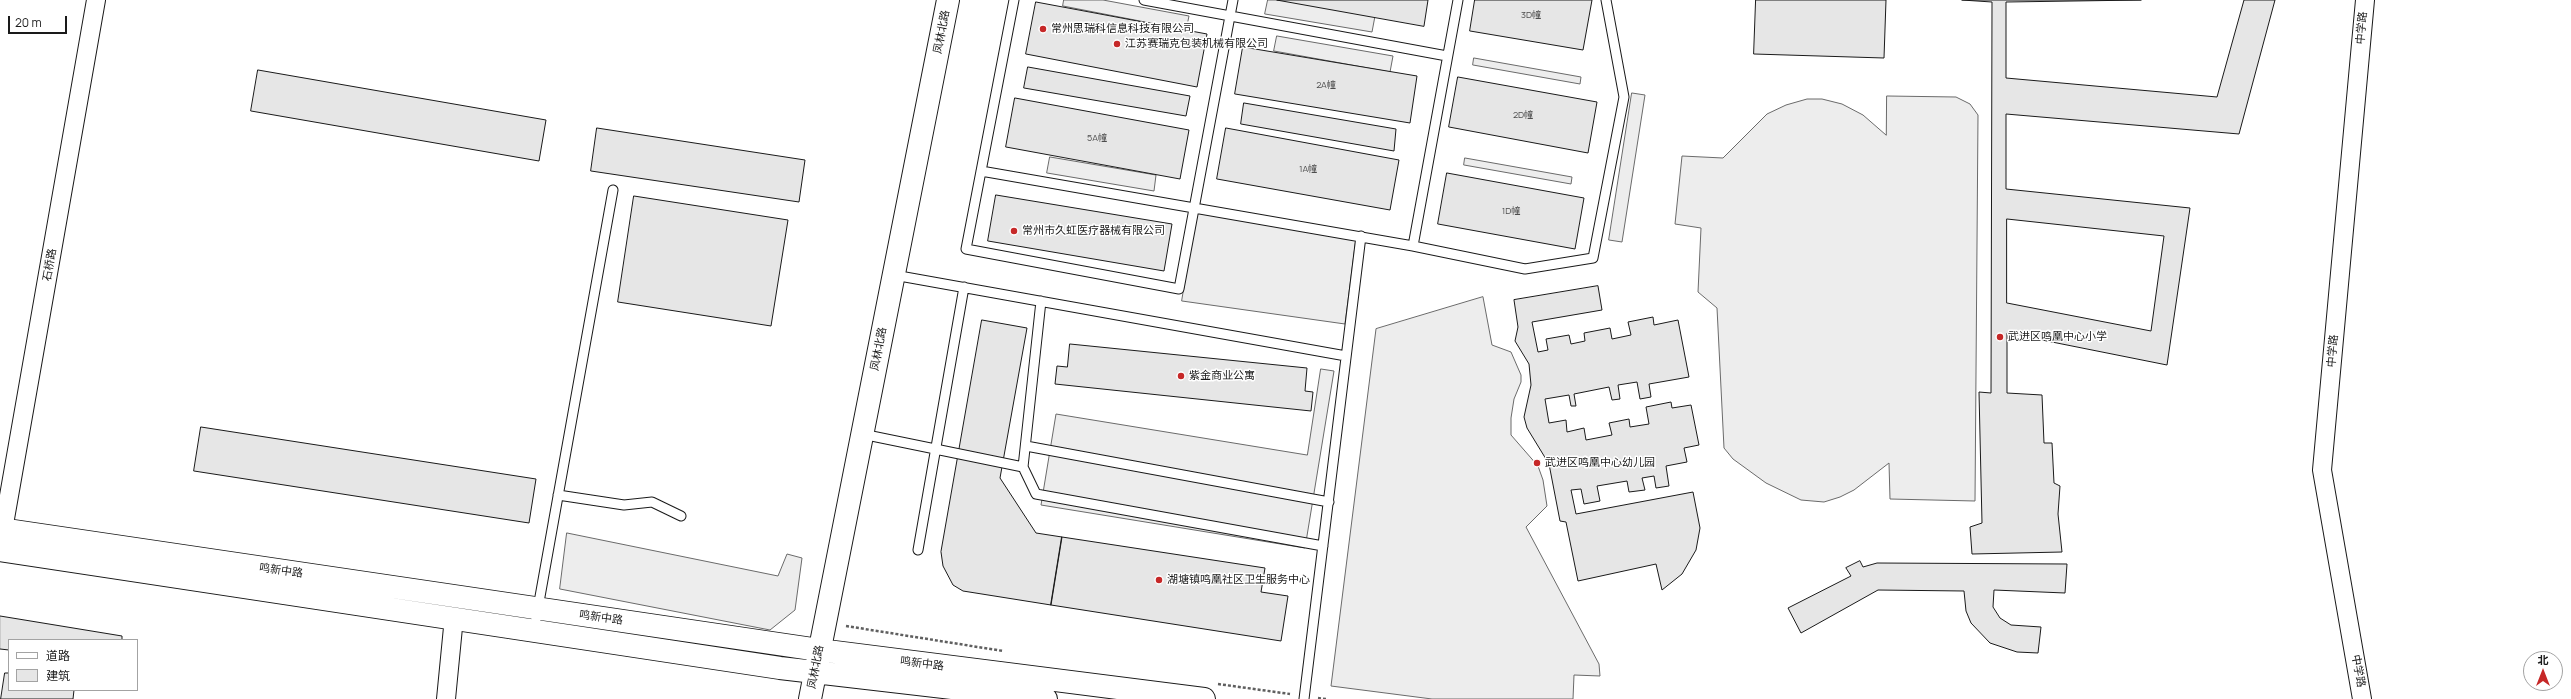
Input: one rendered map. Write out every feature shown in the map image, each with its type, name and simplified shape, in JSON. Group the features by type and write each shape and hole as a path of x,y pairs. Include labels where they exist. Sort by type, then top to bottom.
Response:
{"main road":[{"name":"凤林北路","path":"810,699 948,0"},
{"name":"鸣新中路","path":"1,536 537,608 819,650 1204,699"},
{"name":"鸣新中路","path":"1,536 454,618 815,672 1046,699"}],"street":[{"name":"石桥路","path":"1,536 96,0"},
{"name":"中学路","path":"2362,699 2322,470 2365,0"},
{"path":"446,699 454,618"}],"lane":[{"path":"1014,0 966,249 1179,289 1233,0"},
{"path":"1144,0 1448,56"},
{"path":"1413,246 1458,0"},
{"path":"981,171 1195,206 1361,236 1524,269 1593,258 1624,96 1606,0"},
{"path":"534,630 613,190"},
{"path":"1304,699 1361,236"},
{"path":"894,275 1041,300 1346,356"},
{"path":"918,550 964,288"},
{"path":"1041,300 1023,467 1036,494 1323,546"},
{"path":"862,434 1023,467"},
{"path":"1026,446 1329,502"},
{"path":"558,495 624,504 652,502 681,516"}],"shaded area":[{"path":"1064,0 1103,0 1189,16 1186,30 1063,6"},
{"path":"1268,0 1284,0 1375,16 1372,32 1265,14"},
{"path":"1277,36 1393,56 1390,72 1274,51"},
{"path":"1474,58 1581,77 1580,84 1473,65"},
{"path":"1632,93 1645,95 1622,242 1609,240"},
{"path":"1887,96 1956,97 1970,104 1978,115 1975,501 1890,499 1889,463 1854,490 1840,497 1824,502 1801,500 1766,483 1733,459 1724,448 1717,308 1698,292 1701,228 1675,224 1682,156 1723,158 1767,114 1786,105 1807,99 1822,99 1842,104 1863,115 1886,135"},
{"path":"1050,157 1156,175 1154,191 1047,173"},
{"path":"1465,158 1572,177 1571,184 1464,165"},
{"path":"1197,211 1356,238 1345,324 1182,301"},
{"path":"1483,297 1492,345 1511,352 1521,375 1521,382 1514,399 1511,418 1511,435 1538,466 1543,480 1547,506 1526,527 1599,664 1600,676 1574,675 1573,699 1432,699 1331,686 1376,329"},
{"path":"1321,369 1334,371 1305,548 1041,505 1056,414 1307,455"},
{"path":"567,533 778,576 787,554 802,558 795,610 770,630 560,589"}],"building":[{"path":"1277,0 1428,0 1424,26"},
{"path":"1475,0 1592,0 1583,50 1470,31"},
{"path":"1756,0 1886,0 1884,58 1754,54"},
{"path":"1962,0 2141,0 2006,2 2006,78 2217,97 2244,0 2275,0 2239,134 2006,114 2006,189 2190,208 2167,365 2007,333 2007,393 2042,395 2044,443 2052,443 2054,483 2060,486 2058,514 2062,552 1972,554 1970,527 1982,523 1979,392 1991,393 1992,2","holes":["2007,219 2164,236 2151,331 2007,303"]},
{"name":"江苏赛瑞克包装机械有限公司","path":"1036,2 1207,34 1197,87 1026,54"},
{"path":"1243,47 1417,76 1410,123 1235,94"},
{"path":"1028,67 1190,96 1186,116 1024,88"},
{"path":"258,70 546,120 539,161 251,111"},
{"path":"1458,77 1597,102 1588,153 1449,127"},
{"path":"1015,98 1189,130 1180,179 1006,147"},
{"path":"1244,103 1396,129 1394,151 1241,124"},
{"path":"597,128 805,160 799,202 591,171"},
{"path":"1226,128 1399,160 1390,210 1217,179"},
{"path":"1447,173 1584,198 1575,249 1438,224"},
{"path":"996,195 1172,224 1164,271 988,241"},
{"path":"634,196 788,220 771,326 618,302"},
{"path":"1598,286 1602,310 1532,322 1538,352 1548,350 1546,339 1569,335 1571,344 1585,341 1584,333 1610,328 1612,339 1631,335 1628,322 1653,317 1654,325 1678,320 1689,377 1649,384 1651,397 1640,399 1637,382 1618,385 1620,399 1612,400 1609,387 1574,394 1576,406 1571,406 1569,395 1545,399 1549,423 1566,420 1567,432 1584,428 1586,440 1612,435 1609,423 1629,419 1630,427 1649,424 1646,407 1671,402 1672,408 1691,405 1699,445 1684,448 1687,462 1666,466 1669,486 1656,488 1654,476 1642,478 1645,490 1629,492 1627,481 1597,486 1600,501 1584,504 1581,489 1571,490 1576,514 1693,492 1700,528 1696,550 1682,574 1662,590 1656,564 1578,581 1566,522 1560,521 1549,464 1527,428 1524,417 1531,385 1529,364 1515,341 1518,327 1514,300"},
{"path":"982,320 1027,328 1000,478 1036,533 1062,537 1051,605 963,591 953,585 943,566 941,552"},
{"name":"紫金商业公寓","path":"1070,344 1307,368 1305,391 1313,392 1311,411 1055,384 1057,366 1067,367"},
{"path":"201,427 536,479 529,523 194,471"},
{"name":"湖塘镇鸣凰社区卫生服务中心","path":"1062,537 1265,568 1261,592 1288,596 1281,641 1051,605"},
{"path":"1860,561 1863,567 1877,563 2067,564 2065,593 1994,590 1993,607 2000,618 2011,625 2041,627 2038,653 2017,652 1990,643 1971,623 1966,611 1964,591 1878,590 1801,633 1788,608 1851,576 1846,568"},
{"path":"0,616 122,636 122,639 8,639 8,650 0,649"},
{"path":"5,673 8,673 8,691 74,691 73,699 1,699"}],"place":[{"name":"常州思瑞科信息科技有限公司","path":"1043,29"},
{"name":"江苏赛瑞克包装机械有限公司","path":"1117,44"},
{"name":"常州市久虹医疗器械有限公司","path":"1014,231"},
{"name":"武进区鸣凰中心小学","path":"2000,337"},
{"name":"紫金商业公寓","path":"1181,376"},
{"name":"武进区鸣凰中心幼儿园","path":"1537,463"},
{"name":"湖塘镇鸣凰社区卫生服务中心","path":"1159,580"}]}
